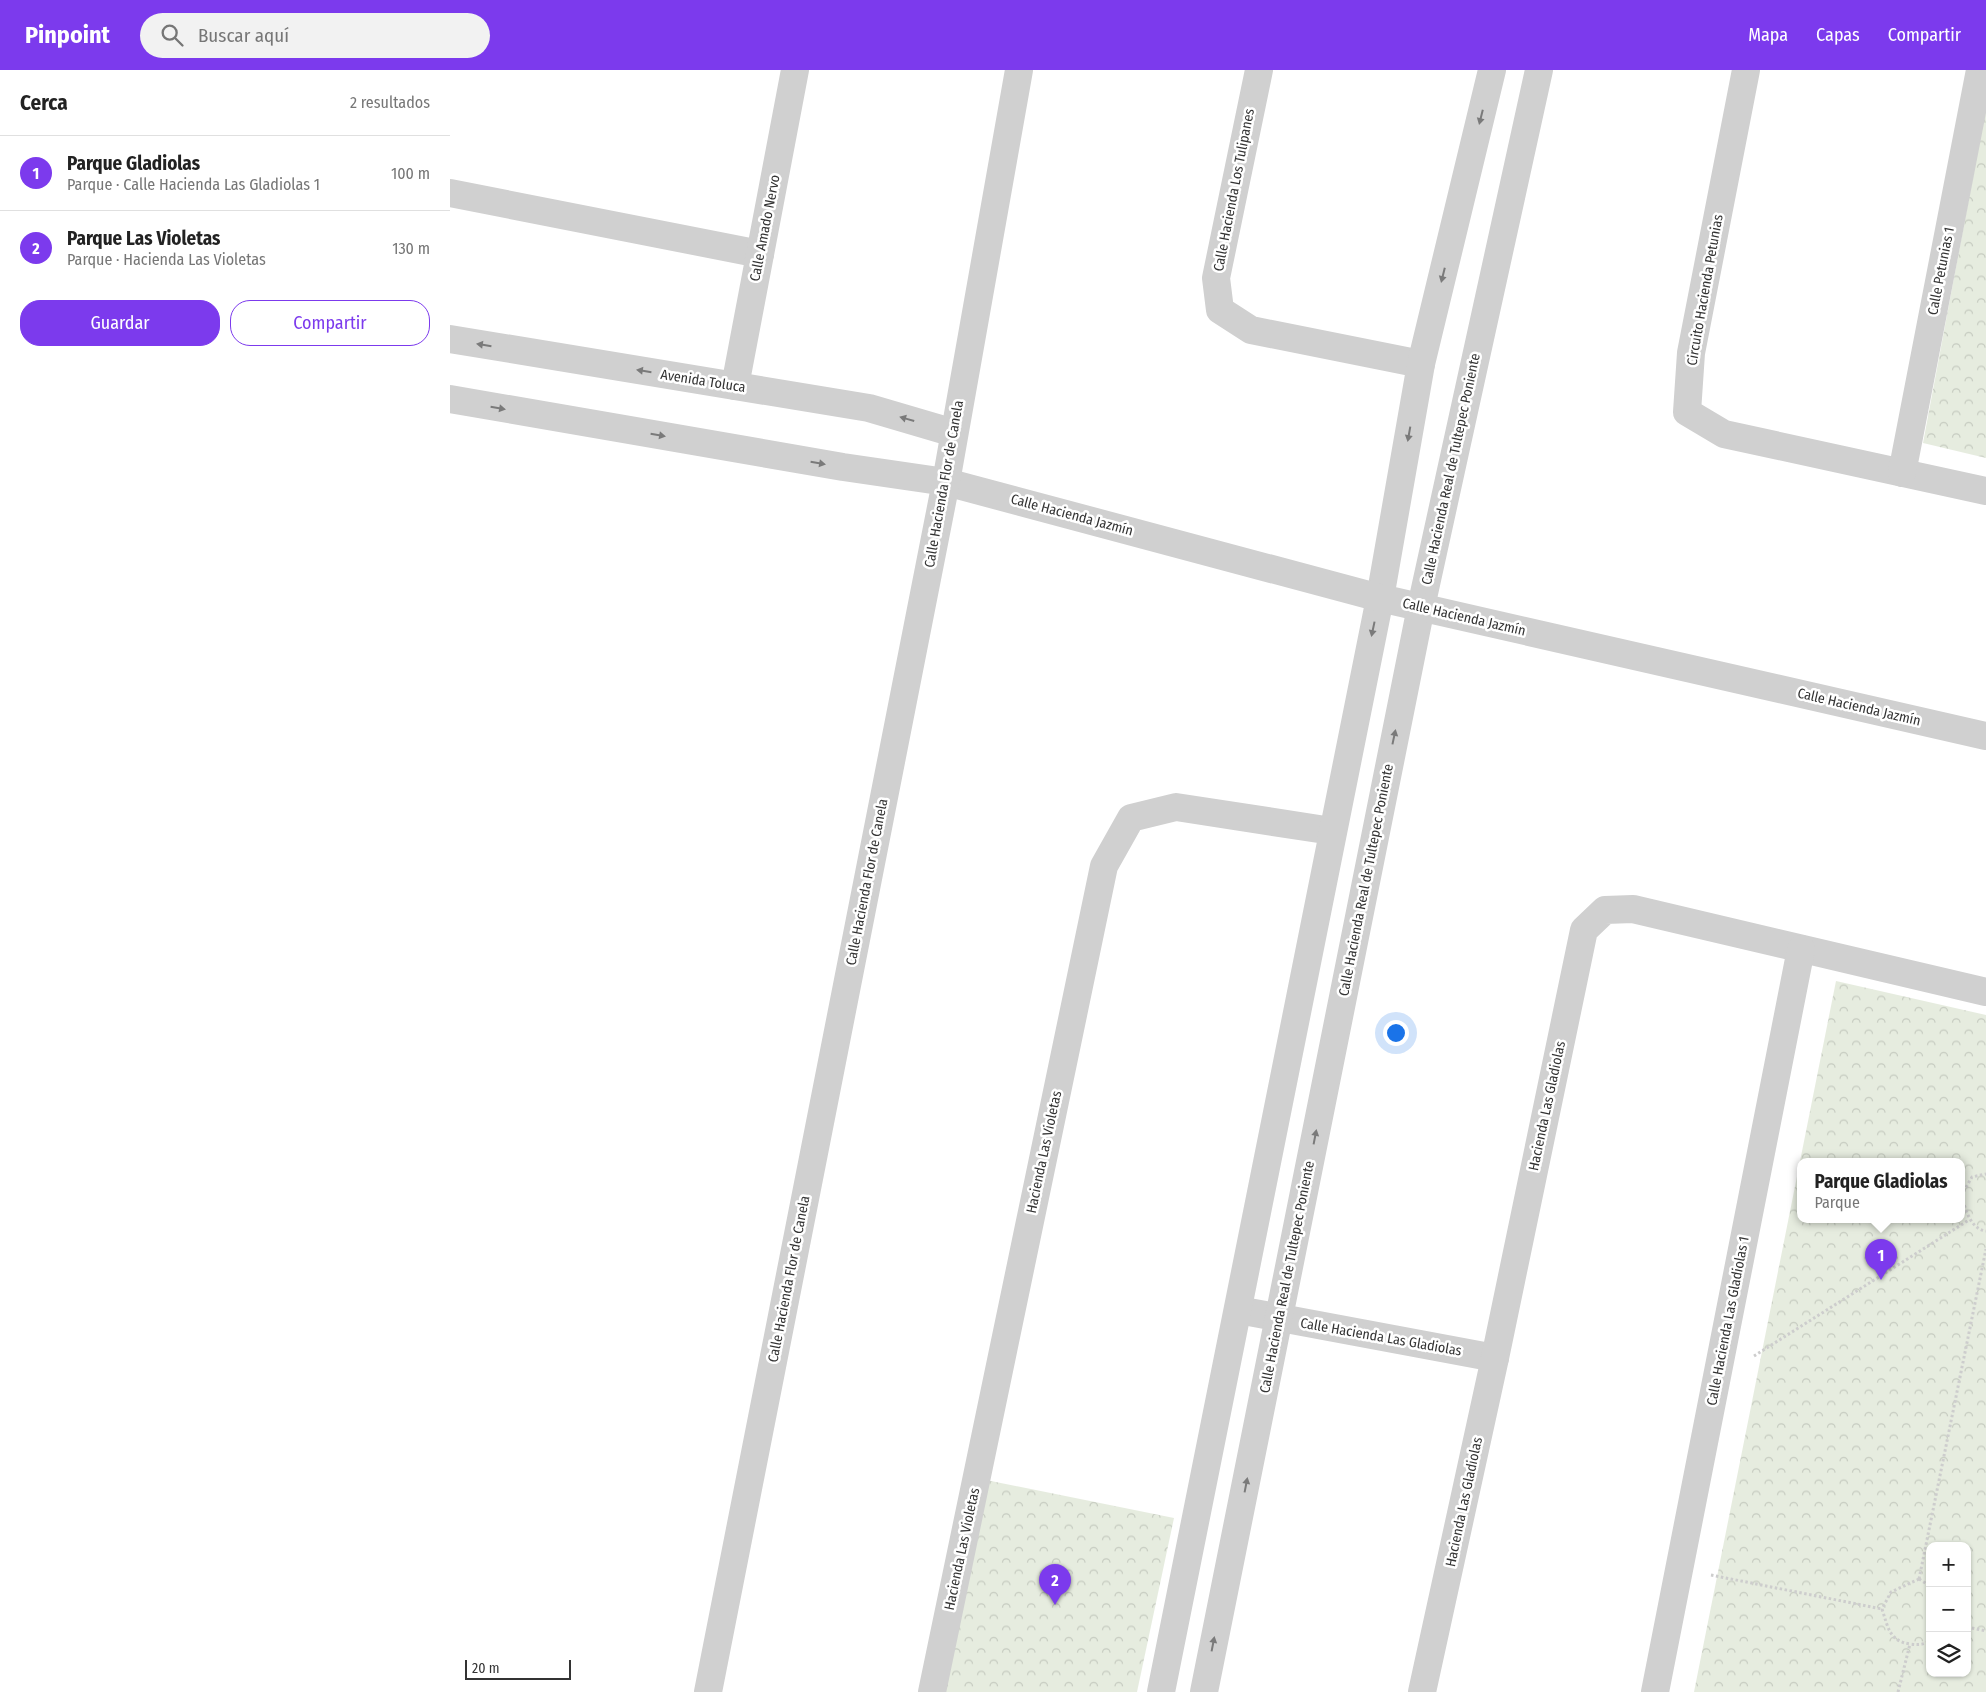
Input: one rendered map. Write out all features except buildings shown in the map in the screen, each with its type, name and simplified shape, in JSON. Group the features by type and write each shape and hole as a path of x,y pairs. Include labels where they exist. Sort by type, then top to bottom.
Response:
{"street":[{"name":"Calle Amado Nervo","path":"735,386 795,70"},
{"name":"Calle Hacienda Flor de Canela","path":"708,1692 946,482 1020,70"},
{"name":"Calle Hacienda Los Tulipanes","path":"1259,70 1216,278 1220,310 1252,330 1422,364"},
{"path":"1160,1692 1380,598 1422,364 1492,70"},
{"name":"Calle Hacienda Real de Tultepec Poniente","path":"1204,1692 1421,607 1540,70"},
{"name":"Circuito Hacienda Petunias","path":"1746,70 1692,353 1687,412 1724,434 1986,492"},
{"name":"Calle Petunias 1","path":"1902,473 1980,70"},
{"path":"450,192 760,254"},
{"name":"Avenida Toluca","path":"450,339 869,408 954,433"},
{"path":"450,399 833,465 946,482"},
{"name":"Calle Hacienda Jazmín","path":"946,482 1380,598 1986,736"},
{"name":"Hacienda Las Violetas","path":"932,1692 1104,866 1132,818 1176,807 1332,831"},
{"name":"Hacienda Las Gladiolas","path":"1422,1692 1495,1358 1584,930 1605,910 1632,909 1986,992"},
{"name":"Calle Hacienda Las Gladiolas 1","path":"1655,1692 1802,949"},
{"name":"Calle Hacienda Las Gladiolas","path":"1238,1310 1495,1358"}],"path":[{"path":"1965,1189 1972,1177 1986,1174"},
{"path":"1965,1208 1969,1220 1982,1230 1986,1230"},
{"path":"1965,1223 1969,1220"},
{"path":"1716,1380 1964,1223"},
{"path":"1919,1579 1986,1249"},
{"path":"1679,1568 1882,1609"},
{"path":"1919,1579 1926,1583"},
{"path":"1919,1579 1891,1592 1882,1609 1890,1632 1900,1643 1919,1646 1926,1643"},
{"path":"1971,1628 1986,1631"},
{"path":"1898,1692 1910,1644"}],"green space":[{"path":"1986,107 1986,458 1923,443"},
{"path":"1836,981 1986,1015 1986,1692 1694,1692 1797,1176 1797,1223 1965,1223 1965,1158 1801,1158"},
{"path":"981,1479 1174,1518 1137,1692 934,1692"}],"place":[{"name":"Parque Gladiolas","path":"1881,1280"},
{"name":"Parque Las Violetas","path":"1055,1605"}]}
